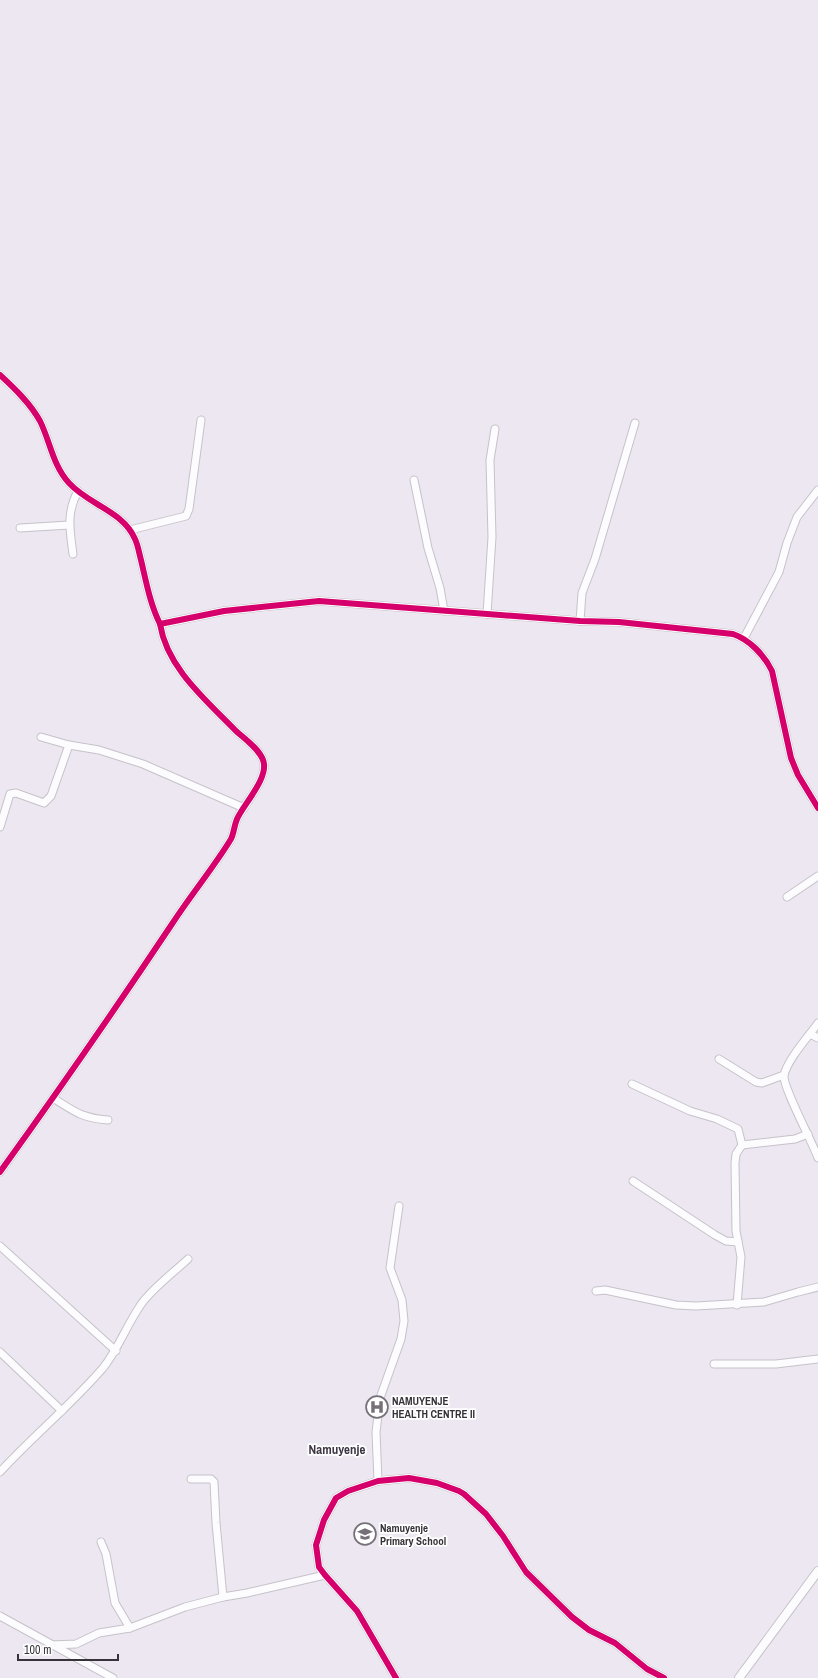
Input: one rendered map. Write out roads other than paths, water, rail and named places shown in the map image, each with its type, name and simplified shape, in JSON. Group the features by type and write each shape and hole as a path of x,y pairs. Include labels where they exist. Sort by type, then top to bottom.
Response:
{"street":[{"path":"0,375 17,390 39,419 47,436 52,455 68,483 121,519 130,530 136,540 150,595 160,624 162,639 166,648 187,680 263,760 265,768 262,777 237,819 230,839 53,1098 0,1172"},
{"path":"130,530 186,516 189,509 201,420"},
{"path":"580,621 582,593 595,559 635,423"},
{"path":"487,614 492,537 490,460 495,428"},
{"path":"414,480 428,548 440,588 444,611"},
{"path":"744,638 779,572 787,543 797,517 818,490"},
{"path":"74,554 69,524 72,508 78,491"},
{"path":"20,528 69,524"},
{"path":"160,624 224,611 319,600 580,621 619,622 733,634 744,638 766,659 772,671 791,758 798,775 818,808"},
{"path":"41,737 69,745 100,750 143,764 244,808"},
{"path":"0,827 10,794 16,793 44,803 51,796 69,745"},
{"path":"787,897 818,876"},
{"path":"818,1023 790,1063 784,1075 786,1088 818,1158"},
{"path":"810,1034 818,1038"},
{"path":"719,1059 756,1082 762,1083 784,1075"},
{"path":"632,1084 690,1111 717,1119 738,1129 742,1145 736,1154 735,1163 738,1242 741,1257 737,1305"},
{"path":"53,1098 78,1114 92,1119 108,1120"},
{"path":"742,1145 795,1139 808,1134"},
{"path":"633,1181 715,1235 726,1241 738,1242"},
{"path":"378,1481 376,1432 380,1398 401,1339 404,1321 402,1300 390,1268 399,1206"},
{"path":"0,1246 116,1351"},
{"path":"0,1472 14,1456 62,1411 102,1368 116,1351 143,1302 188,1259"},
{"path":"596,1291 616,1292 676,1305 696,1306 737,1305 764,1302 818,1287"},
{"path":"0,1352 62,1411"},
{"path":"714,1364 776,1364 818,1359"},
{"path":"396,1678 357,1611 319,1567 316,1546 324,1520 336,1498 348,1491 378,1481 409,1478 436,1483 459,1491 486,1514 503,1536 526,1572 572,1617 589,1630 615,1643 648,1669 664,1678"},
{"path":"192,1479 211,1479 214,1482 216,1523 223,1597"},
{"path":"101,1542 106,1554 115,1603 130,1628"},
{"path":"739,1678 818,1571"},
{"path":"51,1645 76,1644 99,1634 130,1628 185,1607 223,1597 325,1575"},
{"path":"0,1616 113,1678"}],"place":[{"name":"NAMUYENJE HEALTH CENTRE II","path":"377,1407"},
{"name":"Namuyenje Primary School","path":"365,1534"}],"district":[{"name":"Namuyenje","path":"337,1449"}]}
